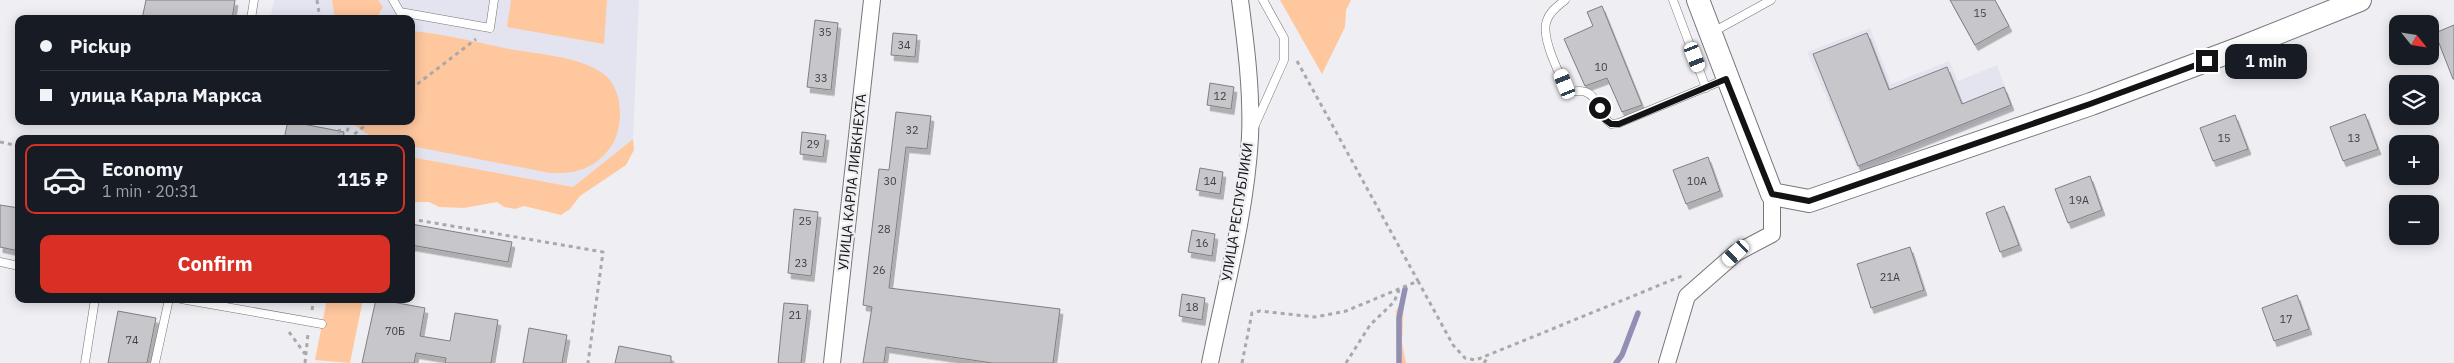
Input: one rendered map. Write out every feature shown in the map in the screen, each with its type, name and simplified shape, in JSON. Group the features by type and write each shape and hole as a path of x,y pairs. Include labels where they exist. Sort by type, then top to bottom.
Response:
{"street":[{"name":"УЛИЦА КАРЛА ЛИБКНЕХТА","path":"832,363 872,0"},
{"name":"УЛИЦА РЕСПУБЛИКИ","path":"1210,363 1244,189 1250,136 1246,46 1240,0"},
{"path":"1667,363 1687,296 1736,253 1772,234 1772,194 1716,83 1709,35 1698,0"},
{"path":"1772,194 1809,201 2090,104 2240,48 2360,0"}],"lane":[{"path":"252,15 254,0"},
{"path":"393,0 400,12 490,28 494,0"},
{"path":"400,12 402,0"},
{"path":"1250,136 1284,60 1284,38 1263,0"},
{"path":"1565,0 1552,11 1546,20 1544,33 1565,84 1571,92 1582,90 1591,94 1600,108 1603,118 1611,124 1619,124 1716,83 1673,0"},
{"path":"1709,35 1771,0"},
{"path":"0,262 15,265"},
{"path":"85,363 94,303"},
{"path":"155,363 168,303"},
{"path":"204,303 322,324"}],"path":[{"path":"317,0 319,15"},
{"path":"415,86 490,28"},
{"path":"1284,38 1453,345 1465,358 1476,360 1488,356 1690,272"},
{"path":"353,135 366,125"},
{"path":"0,142 15,145"},
{"path":"415,220 603,252 588,363"},
{"path":"1242,363 1252,313 1260,311 1315,318 1346,311 1418,281"},
{"path":"1346,363 1370,324 1394,302 1399,289"},
{"path":"1484,363 1488,356"}],"shaded area":[{"path":"274,0 639,0 633,139 573,187 415,158 415,135 328,135 319,125 415,125 415,15 271,15"},
{"path":"332,0 378,0 383,7 378,15 334,15"},
{"path":"511,0 607,0 604,44 507,27"},
{"path":"1280,0 1351,0 1346,10 1345,27 1322,74"},
{"path":"1870,28 1891,84 1949,61 1958,81 1997,65 2013,108 1858,170 1807,52"},
{"path":"415,32 448,36 580,62 609,78 618,97 620,108 618,130 610,148 598,161 584,169 568,172 550,173 415,147 415,135 371,135 354,125 415,125"},
{"path":"633,139 634,150 626,165 580,196 570,209 561,215 524,206 515,209 504,207 497,202 464,208 439,207 429,202 415,202 415,158 573,187"},
{"path":"1404,297 1402,343 1406,363 1397,363 1396,311"},
{"path":"326,303 362,303 350,363 315,360"}],"building":[{"path":"146,0 235,0 233,15 143,15"},
{"path":"1950,0 1995,0 2009,26 1975,45"},
{"path":"1602,6 1642,105 1622,112 1607,78 1585,86 1564,39 1593,26 1587,12"},
{"path":"815,20 838,23 831,90 807,87"},
{"path":"2454,25 2454,79 2439,43 2439,31"},
{"path":"893,33 917,35 915,57 891,55"},
{"path":"1867,33 1889,90 1947,67 1962,104 2004,87 2011,105 1858,166 1813,54"},
{"path":"1210,83 1234,87 1231,109 1207,105"},
{"path":"896,112 931,116 927,149 906,147 889,288 1060,309 1053,363 992,363 886,347 884,363 863,363 872,307 863,305 879,169 889,170"},
{"path":"2365,114 2378,149 2343,161 2330,127"},
{"path":"2235,115 2248,149 2213,161 2200,128"},
{"path":"287,125 308,125 344,132 344,135 285,135"},
{"path":"802,132 826,135 823,157 800,154"},
{"path":"1708,157 1720,191 1686,204 1673,170"},
{"path":"1200,168 1223,172 1220,194 1196,190"},
{"path":"2090,176 2102,210 2068,223 2055,189"},
{"path":"0,205 15,207 15,250 0,247"},
{"path":"2004,206 2019,245 2000,252 1986,213"},
{"path":"794,209 818,212 811,276 788,273"},
{"path":"415,225 512,242 508,262 415,246"},
{"path":"1192,230 1215,234 1212,256 1188,252"},
{"path":"1910,247 1924,290 1871,308 1857,264"},
{"path":"1182,294 1205,298 1202,320 1179,316"},
{"path":"2297,295 2309,329 2274,341 2262,308"},
{"path":"375,303 398,303 425,308 420,336 450,341 455,313 498,320 491,363 445,363 446,358 416,353 414,363 362,363"},
{"path":"784,303 808,305 801,363 778,363"},
{"path":"118,311 156,318 147,363 108,363"},
{"path":"529,328 567,335 562,363 523,363"},
{"path":"619,346 671,356 671,363 615,363"}],"waterway":[{"path":"1399,363 1399,318 1405,289"},
{"path":"1616,363 1622,355 1638,313"}],"route":[{"path":"1600,108 1603,118 1611,124 1619,124 1726,79 1772,194 1809,201 2090,104 2207,61"}]}
